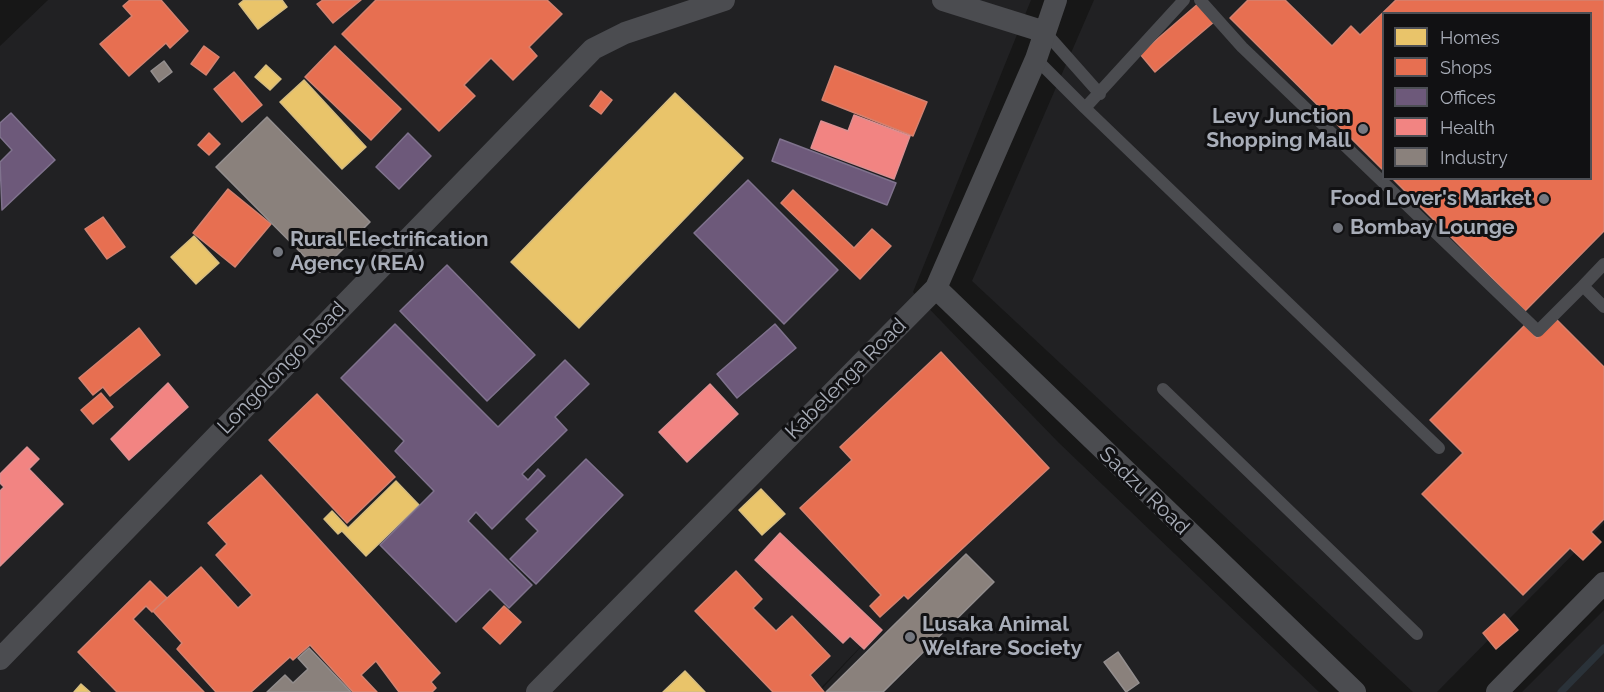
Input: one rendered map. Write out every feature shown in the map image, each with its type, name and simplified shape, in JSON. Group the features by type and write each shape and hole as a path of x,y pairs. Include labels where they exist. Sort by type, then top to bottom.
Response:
{"street":[{"name":"Longolongo Road","path":"0,658 587,54 613,37 724,0"},
{"path":"943,0 1045,32"},
{"name":"Kabelenga Road","path":"537,692 936,288 1036,59 1056,0"},
{"name":"Sadzu Road","path":"936,288 1355,692"},
{"path":"1497,692 1604,583"}],"lane":[{"path":"1085,108 1184,0"},
{"path":"1200,0 1242,47 1538,331 1604,264"},
{"path":"1045,32 1100,94"},
{"path":"1036,59 1439,448"},
{"path":"1583,286 1604,307"},
{"path":"1163,389 1417,634"}],"shaded area":[{"path":"48,0 1031,0 913,292 1058,442 1319,692 819,692 887,619 817,692 0,692 0,46"},
{"path":"1094,0 1604,0 1604,523 1437,692 1413,692 972,281"},
{"path":"1604,610 1604,692 1522,692"}],"building: Homes":[{"path":"244,0 282,0 287,7 258,29 239,4"},
{"path":"266,65 281,79 270,90 255,77"},
{"path":"304,80 366,147 342,169 280,102"},
{"path":"675,93 743,158 579,328 511,262"},
{"path":"194,236 219,263 196,284 171,257"},
{"path":"396,481 419,505 366,556 342,531 338,534 324,519 332,511 348,528"},
{"path":"761,489 785,514 762,535 739,510"},
{"path":"685,671 705,692 663,692"},
{"path":"81,684 90,692 74,692"}],"building: Shops":[{"path":"130,0 161,0 188,31 170,48 166,43 129,76 100,44 132,16 123,6"},
{"path":"323,0 361,0 333,23 317,4"},
{"path":"376,0 547,0 562,14 529,47 537,56 513,80 491,58 464,85 475,96 439,131 342,34"},
{"name":"Levy Junction Shopping Mall","path":"1248,0 1285,0 1332,46 1351,26 1360,35 1382,14 1382,169 1230,18"},
{"name":"Levy Junction Shopping Mall","path":"1396,0 1604,0 1604,231 1525,311 1394,180 1592,180 1592,12 1384,12"},
{"path":"1199,3 1215,21 1155,72 1140,54"},
{"path":"204,46 219,57 206,75 191,64"},
{"path":"335,46 401,109 371,140 305,77"},
{"path":"835,66 927,102 913,136 822,100"},
{"path":"234,72 262,105 242,122 214,89"},
{"path":"601,91 612,100 601,114 590,106"},
{"path":"209,133 220,144 209,155 198,145"},
{"path":"228,189 271,224 235,267 193,233"},
{"path":"793,190 854,248 872,229 891,246 860,279 781,203"},
{"path":"103,217 125,247 107,259 85,229"},
{"path":"1556,319 1604,367 1604,519 1591,532 1601,542 1583,560 1570,548 1523,595 1422,494 1463,453 1430,420 1525,325 1537,338"},
{"path":"139,328 160,355 110,396 103,387 93,395 79,378"},
{"path":"941,352 1049,468 908,599 904,595 880,617 870,606 881,595 800,508 852,460 840,447"},
{"path":"101,393 113,407 93,424 81,410"},
{"path":"317,394 395,477 347,523 269,440"},
{"path":"261,475 440,673 431,682 436,688 432,692 399,692 376,661 361,675 377,692 353,692 310,645 293,660 290,657 251,692 216,692 177,649 182,643 153,611 201,567 238,608 252,595 216,555 227,544 208,523"},
{"path":"736,571 762,599 753,608 776,631 792,616 830,656 810,675 824,692 773,692 695,611"},
{"path":"150,581 167,598 152,612 146,606 133,619 204,692 117,692 78,652"},
{"path":"504,606 521,622 500,644 483,628"},
{"path":"1504,614 1518,630 1496,649 1483,633"}],"building: Offices":[{"path":"11,113 55,160 2,210 0,162 12,150 0,137 0,123"},
{"path":"408,133 431,156 399,189 376,167"},
{"path":"780,139 896,183 887,205 772,161"},
{"path":"748,180 838,270 784,324 694,233"},
{"path":"447,265 535,355 487,401 400,311"},
{"path":"395,324 498,427 565,360 589,384 555,417 567,430 522,474 528,480 538,469 545,476 492,529 476,512 468,521 532,585 509,608 490,589 456,622 380,545 434,491 395,451 404,441 341,378"},
{"path":"775,324 796,348 737,398 717,374"},
{"path":"586,459 623,495 536,584 510,559 538,531 526,519"}],"building: Health":[{"path":"854,115 910,136 894,179 811,148 821,121 848,131"},
{"path":"168,383 188,407 129,460 111,439"},
{"path":"710,384 738,414 687,462 659,432"},
{"path":"27,447 39,459 29,469 63,504 0,566 0,491 4,487 0,483 0,474"},
{"path":"780,533 882,630 864,649 850,636 843,643 755,560"}],"building: Industry":[{"path":"164,61 172,72 159,82 151,71"},
{"path":"267,117 370,222 320,272 216,167"},
{"name":"Lusaka Animal Welfare Society","path":"966,554 994,582 883,692 826,692"},
{"path":"309,648 351,692 267,692 285,675 293,683 308,669 298,658"},
{"path":"1118,652 1139,683 1126,692 1104,662"}],"waterway":[{"path":"1561,692 1604,648"}],"place":[{"name":"Levy Junction Shopping Mall","path":"1363,129"},
{"name":"Food Lover's Market","path":"1544,199"},
{"name":"Bombay Lounge","path":"1338,228"},
{"name":"Rural Electrification Agency (REA)","path":"278,252"},
{"name":"Lusaka Animal Welfare Society","path":"910,637"}]}
